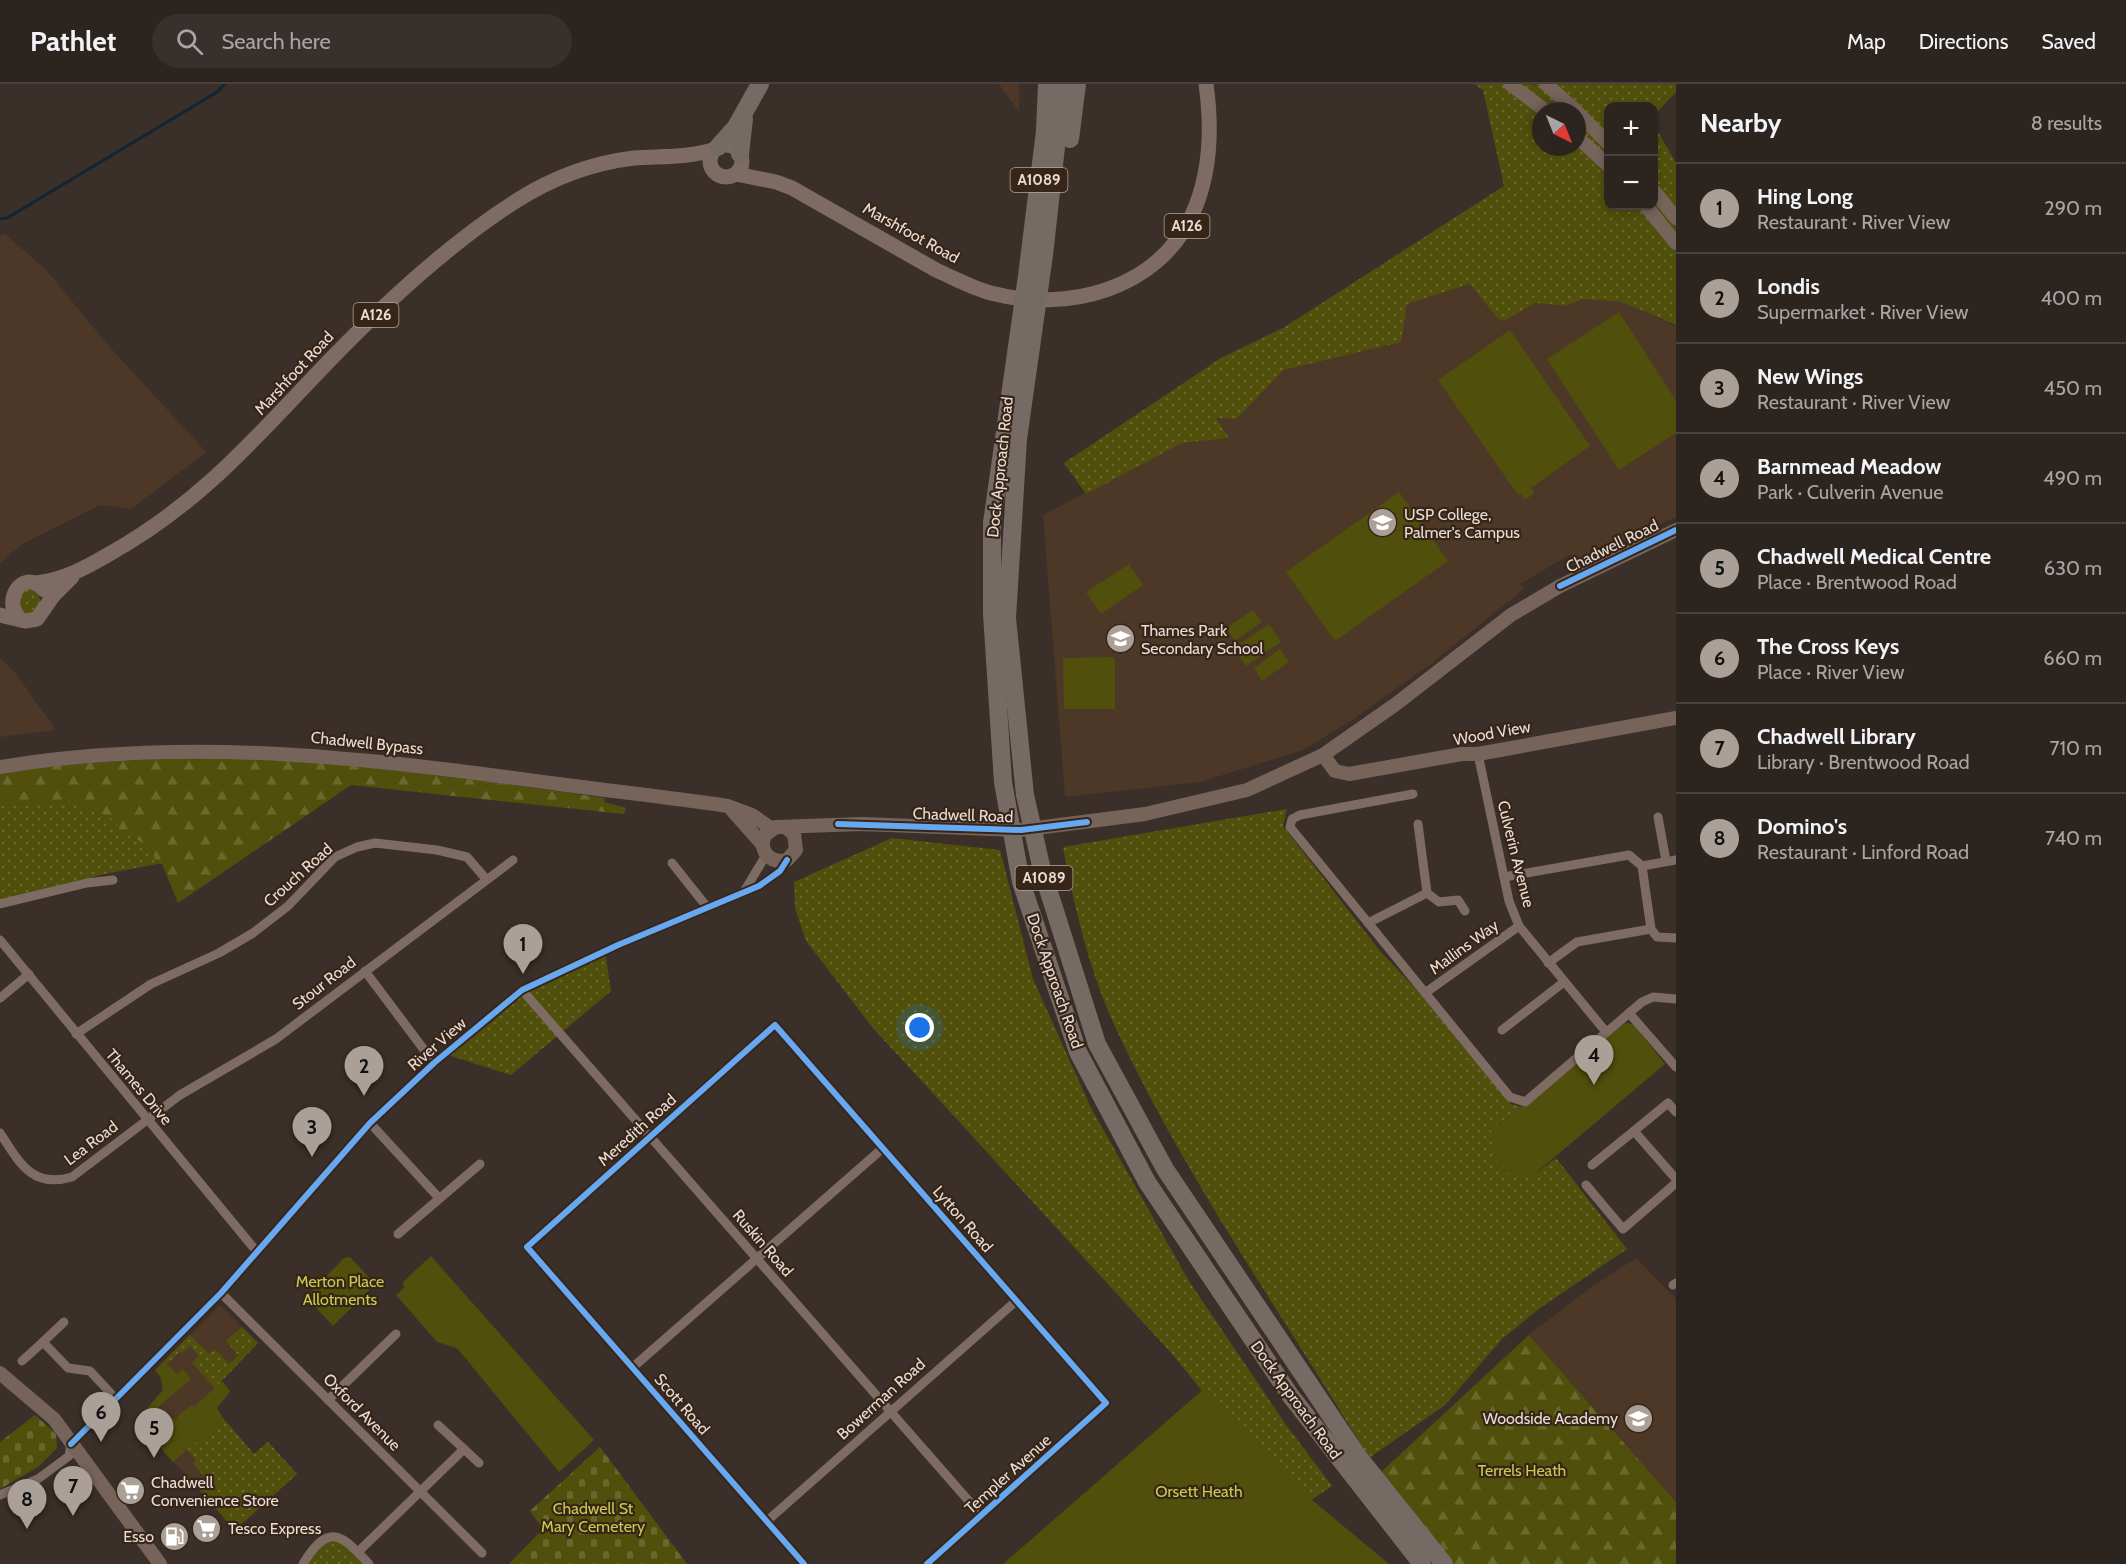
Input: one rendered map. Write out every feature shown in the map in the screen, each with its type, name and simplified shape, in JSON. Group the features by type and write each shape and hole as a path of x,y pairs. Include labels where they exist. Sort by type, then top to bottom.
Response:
{"highway":[{"path":"717,148 733,132 760,84"},
{"path":"1027,276 1036,84"},
{"name":"Dock Approach Road","path":"1047,84 1045,131 1027,276 992,523 992,614 1003,782 1021,882 1078,1052 1147,1182 1290,1395 1422,1564"},
{"name":"Dock Approach Road","path":"1063,84 1044,255 1018,439 1007,618 1026,795 1042,870 1097,1044 1165,1169 1357,1455 1444,1564"},
{"path":"1044,255 1067,161 1077,84"},
{"path":"741,156 741,129 747,109"}],"main road":[{"name":"Marshfoot Road","path":"736,174 776,182 819,201 936,270 991,293 1031,300 1067,300 1108,290 1138,275 1163,255 1185,229 1199,197 1207,162 1209,122 1206,84"},
{"path":"1510,84 1534,102"},
{"path":"1546,84 1565,102"},
{"path":"1586,121 1604,138"},
{"path":"1586,145 1604,161"},
{"path":"732,147 741,156 741,167 736,174 726,178 714,172 710,159 717,148 732,147"},
{"name":"Marshfoot Road","path":"79,571 47,604 37,619 25,621 12,614 4,599 20,583 36,584 60,579 79,571 149,530 211,483 369,321 495,215 538,188 566,175 626,160 669,157 717,148"},
{"name":"Marshfoot Road","path":"741,156 776,182"},
{"name":"Marshfoot Road","path":"669,157 700,165 714,172"},
{"path":"1658,196 1676,218"},
{"path":"1649,210 1676,243"},
{"name":"Chadwell Road","path":"778,828 838,824 1021,830 1154,813 1246,790 1323,755 1396,704 1511,615 1560,586 1676,530"},
{"path":"36,584 45,592 47,604"},
{"path":"0,615 25,621"},
{"name":"Wood View","path":"1323,755 1335,771 1349,774 1462,754 1478,754 1676,718"},
{"name":"Chadwell Bypass","path":"0,767 36,761 156,751 262,751 425,766 728,806 778,828"},
{"path":"728,806 764,850 776,861 787,860 794,854 797,845 794,834 778,828 765,835 764,850"},
{"name":"Chadwell Road","path":"797,845 811,835 838,824"},
{"path":"0,1373 54,1419 160,1564"}],"street":[{"name":"Culverin Avenue","path":"1478,754 1509,901 1520,926 1606,1032"},
{"path":"1413,794 1292,819 1290,827 1510,1096 1525,1102 1629,1013 1653,997 1676,999"},
{"path":"1642,866 1671,861 1658,817"},
{"path":"1418,824 1426,893 1439,902 1458,900 1465,911"},
{"name":"Crouch Road","path":"76,1034 151,984 219,953 253,933 288,906 335,857 357,847 375,843 437,850 467,857 486,879"},
{"path":"745,890 764,850"},
{"path":"1504,877 1629,855 1642,866 1651,929 1657,937 1676,938"},
{"name":"Stour Road","path":"146,1119 180,1095 276,1039 513,860"},
{"name":"River View","path":"0,1495 38,1479 69,1456 71,1444 221,1293 370,1123 434,1063 522,990 745,890 759,886 772,877 787,860"},
{"path":"686,862 675,866 707,907"},
{"path":"0,904 77,885 113,880"},
{"path":"1368,923 1426,893"},
{"name":"Mallins Way","path":"1425,993 1520,926"},
{"path":"1548,963 1577,942 1651,929"},
{"name":"Thames Drive","path":"0,940 257,1252"},
{"path":"365,971 434,1063"},
{"path":"0,998 28,974"},
{"path":"1502,1030 1564,982"},
{"name":"Ruskin Road","path":"522,990 981,1515"},
{"path":"1629,1013 1676,1067"},
{"name":"Meredith Road","path":"540,1262 527,1247 775,1025 799,1052"},
{"name":"Lytton Road","path":"799,1052 1106,1403"},
{"path":"1593,1166 1668,1103 1676,1112"},
{"name":"Lea Road","path":"0,1132 28,1171 38,1178 58,1181 72,1177 146,1119"},
{"path":"370,1123 439,1198"},
{"path":"1586,1185 1623,1229 1676,1181 1634,1131"},
{"path":"632,1368 883,1148"},
{"path":"398,1234 480,1164"},
{"name":"Scott Road","path":"540,1262 804,1564"},
{"name":"Oxford Avenue","path":"221,1293 482,1553"},
{"name":"Bowerman Road","path":"767,1521 1016,1300"},
{"path":"22,1361 64,1322"},
{"path":"328,1400 396,1334"},
{"path":"43,1342 68,1368 90,1371 115,1398"},
{"name":"Templer Avenue","path":"927,1564 1106,1403"},
{"path":"438,1425 479,1463"},
{"path":"358,1552 464,1449"},
{"path":"303,1564 326,1539 336,1536 346,1539 369,1564"}],"shaded area":[{"path":"999,84 1019,84 1019,112"},
{"path":"5,234 47,271 107,344 206,452 131,509 100,505 22,544 0,563 0,236"},
{"name":"USP College, Palmer's Campus","path":"1470,284 1497,318 1504,321 1535,303 1567,306 1582,299 1622,302 1676,326 1676,517 1576,562 1571,554 1520,584 1524,589 1432,663 1351,721 1303,750 1200,782 1065,797 1043,515 1182,443 1229,438 1216,417 1238,419 1284,370 1400,342 1407,304"},
{"path":"0,658 16,674 56,730 0,737"},
{"name":"Woodside Academy","path":"1636,1258 1676,1299 1676,1502 1529,1335 1590,1288"},
{"path":"220,1305 258,1343 221,1380 230,1393 217,1408 219,1414 254,1454 268,1442 297,1474 235,1530 140,1424 139,1418 163,1390 161,1378 155,1370"}],"green space":[{"path":"1474,84 1532,84 1537,88 1534,84 1676,84 1676,92 1658,111 1658,102 1604,102 1604,210 1658,210 1658,132 1676,163 1676,325 1622,302 1582,299 1567,306 1535,303 1504,321 1497,318 1470,284 1407,304 1401,342 1284,370 1237,419 1216,418 1229,438 1182,443 1086,494 1064,463 1221,358 1283,328 1504,186 1483,90"},
{"path":"1619,312 1676,401 1676,433 1619,470 1547,359"},
{"path":"1510,330 1590,446 1531,488 1534,494 1525,500 1521,494 1518,495 1438,380"},
{"path":"1399,492 1448,561 1335,641 1286,572"},
{"path":"1129,564 1143,585 1101,614 1086,592"},
{"path":"28,589 36,593 40,601 36,609 28,613 20,609 16,601 20,593"},
{"path":"1253,610 1262,622 1235,641 1226,628"},
{"path":"1269,624 1281,642 1246,666 1234,648"},
{"path":"1280,649 1289,662 1262,681 1254,668"},
{"path":"1115,657 1115,709 1064,709 1063,658"},
{"path":"234,756 374,768 513,785 605,798 604,802 626,808 624,814 351,785 178,903 162,864 157,864 150,846 122,833 113,819 72,801 0,806 0,774 87,763"},
{"path":"72,801 113,819 122,833 150,846 157,864 104,874 0,904 0,806"},
{"path":"1287,809 1283,826 1380,951 1416,989 1511,1104 1523,1107 1491,1129 1531,1177 1556,1158 1627,1249 1540,1308 1502,1339 1445,1405 1369,1458 1238,1249 1145,1088 1108,1011 1091,965 1063,847"},
{"path":"892,838 1000,850 1033,979 1091,1108 1189,1281 1284,1422 1332,1486 1311,1500 1294,1485 1206,1388 1202,1391 1173,1355 873,1028 806,941 795,908 794,882"},
{"path":"605,951 611,991 511,1075 445,1054 522,990"},
{"path":"1625,1023 1633,1024 1665,1064 1531,1177 1507,1173 1494,1158 1491,1129 1523,1107"},
{"path":"431,1256 594,1440 559,1472 457,1348 437,1342 396,1295 404,1288 403,1282"},
{"name":"Merton Place Allotments","path":"350,1257 375,1284 333,1326 306,1297 344,1258"},
{"path":"242,1327 258,1343 215,1388 192,1363 199,1356 190,1346 182,1353 180,1351 168,1364 164,1361 190,1335 209,1354 215,1349 229,1364 238,1355 226,1341"},
{"name":"Terrels Heath","path":"1529,1335 1676,1502 1676,1564 1451,1564 1379,1474"},
{"path":"164,1361 177,1374 183,1369 191,1379 149,1415 167,1436 175,1429 169,1422 173,1418 176,1421 178,1416 191,1405 194,1407 222,1381 230,1391 217,1408 223,1418 173,1462 140,1424 139,1418 163,1390 161,1378 155,1370"},
{"name":"Orsett Heath","path":"1206,1387 1294,1485 1389,1564 1003,1564"},
{"path":"35,1415 56,1434 57,1448 38,1467 0,1489 0,1442"},
{"path":"223,1418 254,1454 268,1442 297,1474 235,1530 225,1519 233,1510 193,1463 196,1460 187,1450"},
{"name":"Chadwell St Mary Cemetery","path":"600,1447 687,1564 509,1564 543,1529 530,1511"},
{"path":"204,1477 234,1510 225,1519 195,1485"},
{"path":"336,1536 369,1564 303,1564 326,1539"}],"waterway":[{"path":"0,219 7,218 217,92 225,84"}],"cycle path":[{"path":"1560,586 1676,530"},
{"path":"838,824 1021,830 1087,822"},
{"path":"71,1444 221,1293 370,1123 434,1063 522,990 618,945 759,886 780,871 787,860"},
{"path":"804,1564 527,1247 775,1025 1106,1403 927,1564"}],"place":[{"name":"USP College, Palmer's Campus","path":"1383,523"},
{"name":"Thames Park Secondary School","path":"1120,639"},
{"name":"Hing Long","path":"523,974"},
{"name":"Barnmead Meadow","path":"1594,1085"},
{"name":"Londis","path":"364,1096"},
{"name":"New Wings","path":"312,1157"},
{"name":"Woodside Academy","path":"1639,1418"},
{"name":"The Cross Keys","path":"101,1442"},
{"name":"Chadwell Medical Centre","path":"154,1458"},
{"name":"Chadwell Convenience Store","path":"130,1491"},
{"name":"Chadwell Library","path":"73,1516"},
{"name":"Tesco Express","path":"207,1528"},
{"name":"Domino's","path":"27,1529"},
{"name":"Esso","path":"175,1536"}]}
